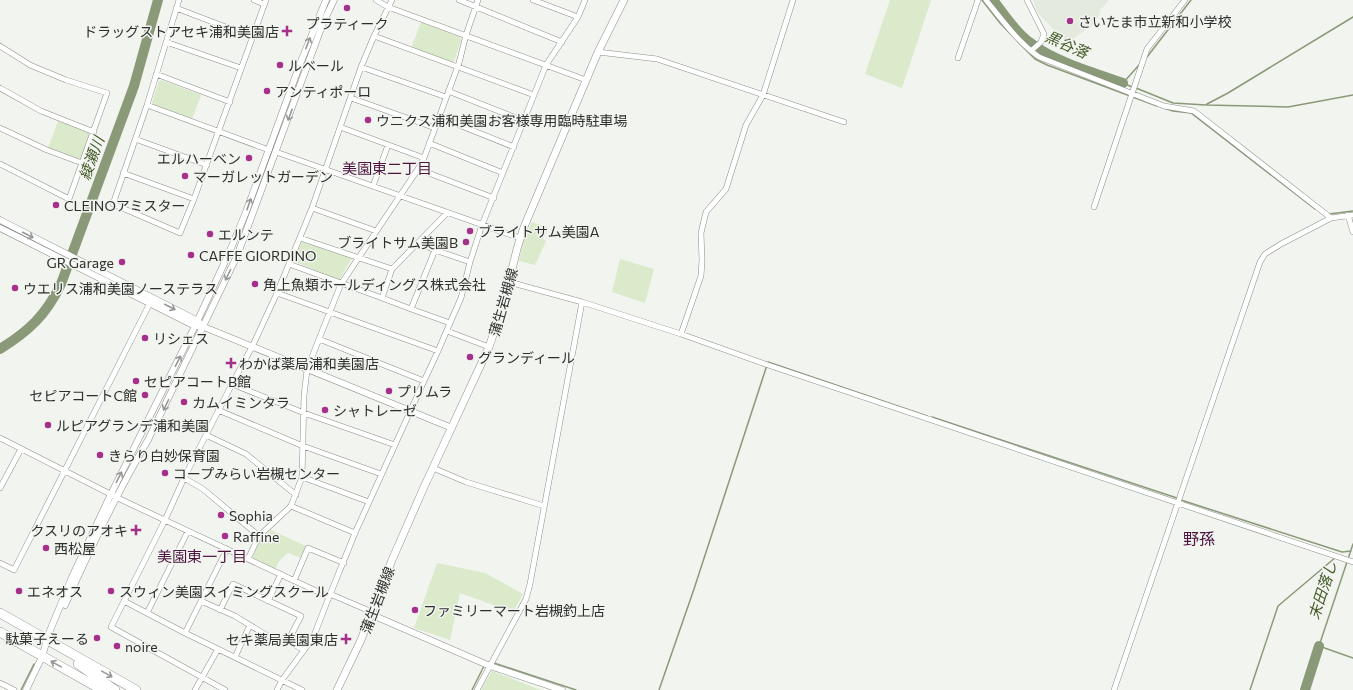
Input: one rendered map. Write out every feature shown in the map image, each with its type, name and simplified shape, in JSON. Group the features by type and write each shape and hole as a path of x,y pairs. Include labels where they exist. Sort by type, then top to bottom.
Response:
{"highway":[{"path":"0,613 136,690"},
{"path":"0,624 11,633 37,649 42,657"},
{"path":"0,632 102,690"},
{"path":"48,641 56,650 84,667 115,690"}],"main road":[{"name":"蒲生岩槻線","path":"337,690 359,645 395,553 490,347 510,282 520,238 528,217 598,52 624,0"}],"street":[{"path":"179,0 147,106 113,204 180,233 207,165 265,2 254,0"},
{"path":"48,641 49,633 72,578 111,494 196,323 243,219 300,64 326,0"},
{"path":"26,690 77,579 204,327 237,256 323,23 334,0"},
{"path":"376,0 388,7 586,80"},
{"path":"225,690 111,627 218,410 252,347 277,293 312,208 361,67 374,36 392,0"},
{"path":"459,0 562,42"},
{"path":"248,559 259,536 291,506 296,495 302,478 304,396 307,370 341,284 424,158 457,68 478,0"},
{"path":"533,0 578,18"},
{"path":"277,690 282,680 313,638 369,502 461,298 470,262 482,225 546,65 578,18 585,0"},
{"path":"681,334 700,276 702,260 700,233 706,212 726,189 746,125 763,95 793,0"},
{"path":"958,58 978,0"},
{"path":"986,0 1016,36 1031,51 1048,61 1164,106 1194,111 1331,218"},
{"path":"1027,0 1044,34 1041,42 1031,51"},
{"path":"1094,207 1131,92 1147,49 1185,0"},
{"path":"176,8 252,37"},
{"path":"374,36 534,96"},
{"path":"166,42 241,68"},
{"path":"0,46 30,65 66,80 107,93 69,199 0,164"},
{"path":"598,52 657,59 844,122"},
{"path":"361,67 446,97"},
{"path":"156,74 230,102"},
{"path":"0,88 41,111 94,132"},
{"path":"448,91 524,121"},
{"path":"351,98 435,128"},
{"path":"147,106 269,150"},
{"path":"439,118 514,146"},
{"path":"340,127 424,158"},
{"path":"0,128 47,150 82,164"},
{"path":"135,139 207,165"},
{"path":"429,143 503,173"},
{"path":"374,186 388,145"},
{"path":"276,152 520,238"},
{"path":"418,169 494,198"},
{"path":"123,173 194,199"},
{"path":"312,208 376,231"},
{"path":"382,298 392,269 447,213"},
{"path":"1114,690 1260,262 1265,254 1281,244 1331,218 1351,215 1353,232"},
{"path":"0,220 204,327 452,428"},
{"path":"0,228 82,271 196,323"},
{"path":"300,238 392,269"},
{"path":"418,243 470,262"},
{"path":"412,309 435,250"},
{"path":"289,264 450,323"},
{"path":"510,282 582,302 681,334 1178,504 1353,562"},
{"path":"277,293 438,351"},
{"path":"477,690 526,599 582,302"},
{"path":"0,563 14,570 150,303"},
{"path":"447,331 490,347"},
{"path":"319,339 424,381"},
{"path":"232,384 304,413 395,445"},
{"path":"218,410 303,446 382,474"},
{"path":"206,435 246,454 296,495"},
{"path":"0,438 118,498 294,581 372,612 377,616 490,666 562,690"},
{"path":"0,488 21,449"},
{"path":"433,468 466,482 544,506"},
{"path":"184,478 203,489 259,536"},
{"path":"302,478 369,502"},
{"path":"291,506 356,534"},
{"path":"147,613 188,531"},
{"path":"294,581 308,548 344,563"},
{"path":"186,633 227,549"},
{"path":"268,601 281,574"},
{"path":"220,610 233,584 301,616 288,641"},
{"path":"124,601 302,690"},
{"path":"201,601 250,625 266,635 288,641 304,650"},
{"path":"235,657 250,625"},
{"path":"195,690 218,649"},
{"path":"0,683 14,690"}],"shaded area":[{"name":"さいたま市立新和小学校","path":"1033,0 1108,0 1100,10 1099,16 1091,26 1069,42 1055,31 1038,13"}],"green space":[{"path":"890,0 931,0 902,88 865,74"},
{"path":"421,22 460,37 461,40 454,61 451,62 411,48"},
{"path":"161,80 201,95 192,119 153,106 152,103 159,81"},
{"path":"58,121 89,133 90,135 80,160 48,148"},
{"path":"532,222 549,228 543,239 546,241 535,265 519,261 524,240"},
{"path":"302,242 352,258 339,280 293,261"},
{"path":"620,259 654,269 645,303 612,292"},
{"path":"271,530 306,546 301,558 288,553 280,560 275,569 254,560 253,557 261,539"},
{"path":"437,563 485,573 523,594 513,612 460,593 450,640 414,628"},
{"path":"492,671 541,690 481,690"}],"waterway":[{"name":"綾瀬川","path":"0,349 20,336 36,321 49,305 61,284 134,86 158,0"},
{"path":"982,0 1000,23 1035,59 1047,65 1157,106"},
{"name":"黒谷落","path":"993,0 1011,24 1026,40 1064,62 1123,83"},
{"path":"1147,57 1191,0"},
{"path":"1207,104 1228,93 1353,17"},
{"path":"1132,87 1123,83 1139,65"},
{"path":"1136,88 1173,103 1206,105 1288,107 1353,95"},
{"path":"1164,108 1173,111 1191,113 1315,209"},
{"path":"1329,214 1353,211"},
{"path":"659,690 694,589 768,362 927,416"},
{"path":"932,417 1177,498"},
{"path":"1181,500 1342,552 1351,551"},
{"name":"末田落し","path":"1353,544 1319,646 1353,658"},
{"path":"1250,690 1278,606 1336,557"},
{"name":"末田落し","path":"1305,690 1319,646"},
{"path":"494,663 576,690"},
{"path":"21,690 34,664"},
{"path":"472,690 484,666"}],"place":[{"name":"プラティーク","path":"347,8"},
{"name":"さいたま市立新和小学校","path":"1070,21"},
{"name":"ドラッグストアセキ浦和美園店","path":"287,31"},
{"name":"ルベール","path":"280,65"},
{"name":"アンティポーロ","path":"267,91"},
{"name":"ウニクス浦和美園お客様専用臨時駐車場","path":"368,120"},
{"name":"エルハーベン","path":"249,158"},
{"name":"マーガレットガーデン","path":"185,176"},
{"name":"CLEINOアミスター","path":"56,205"},
{"name":"ブライトサム美園A","path":"470,231"},
{"name":"エルンテ","path":"210,234"},
{"name":"ブライトサム美園B","path":"466,242"},
{"name":"CAFFE GIORDINO","path":"191,255"},
{"name":"GR Garage","path":"122,262"},
{"name":"角上魚類ホールディングス株式会社","path":"255,284"},
{"name":"ウエリス浦和美園ノーステラス","path":"15,288"},
{"name":"リシェス","path":"145,338"},
{"name":"グランディール","path":"470,357"},
{"name":"わかば薬局浦和美園店","path":"231,363"},
{"name":"セピアコートB館","path":"136,381"},
{"name":"プリムラ","path":"389,391"},
{"name":"セピアコートC館","path":"145,395"},
{"name":"カムイミンタラ","path":"184,402"},
{"name":"シャトレーゼ","path":"325,410"},
{"name":"ルピアグランデ浦和美園","path":"48,425"},
{"name":"きらり白妙保育園","path":"100,455"},
{"name":"コープみらい岩槻センター","path":"165,473"},
{"name":"Sophia","path":"221,515"},
{"name":"クスリのアオキ","path":"136,530"},
{"name":"Raffine","path":"225,536"},
{"name":"西松屋","path":"46,548"},
{"name":"エネオス","path":"19,591"},
{"name":"スウィン美園スイミングスクール","path":"111,591"},
{"name":"ファミリーマート岩槻釣上店","path":"415,610"},
{"name":"駄菓子えーる","path":"97,638"},
{"name":"セキ薬局美園東店","path":"346,639"},
{"name":"noire","path":"117,646"}],"district":[{"name":"美園東二丁目","path":"387,168"},
{"name":"野孫","path":"1199,538"},
{"name":"美園東一丁目","path":"202,556"}]}
